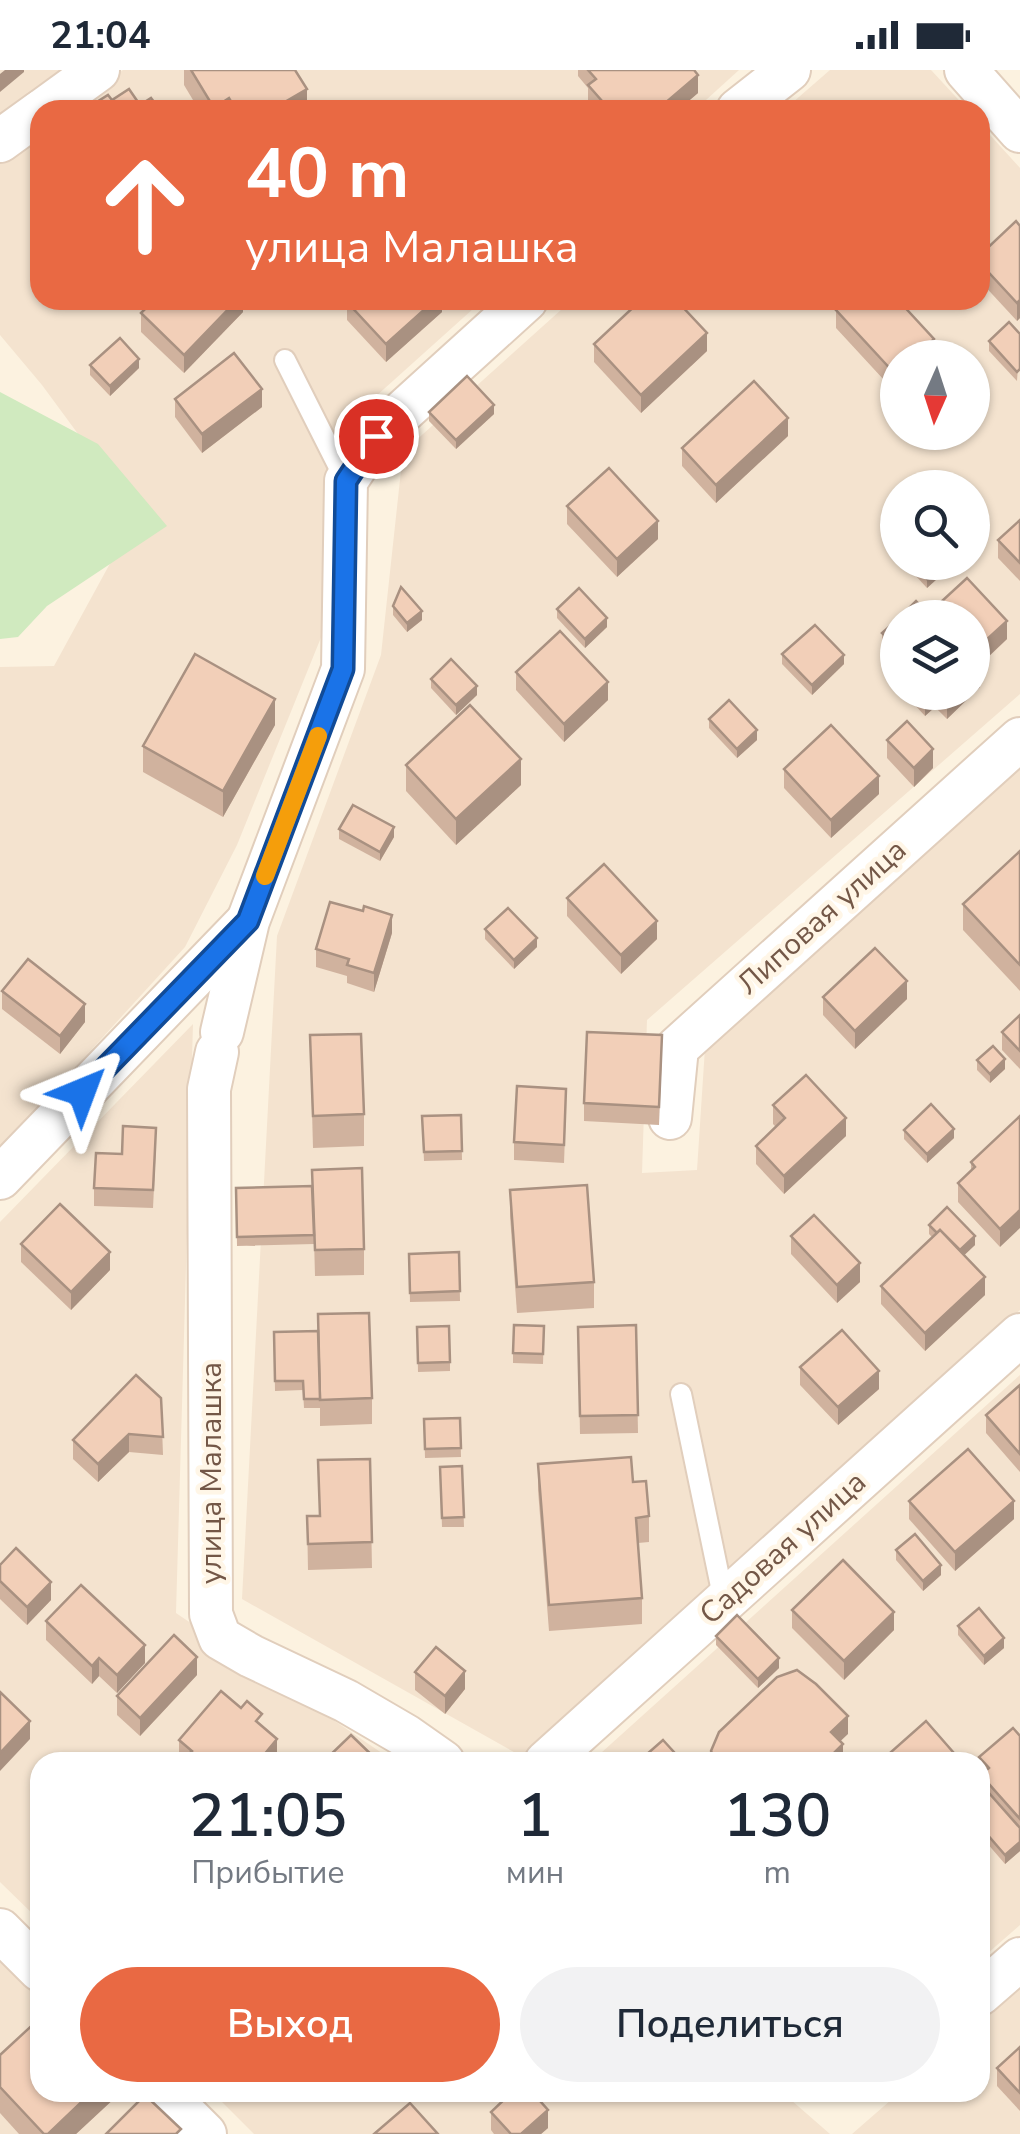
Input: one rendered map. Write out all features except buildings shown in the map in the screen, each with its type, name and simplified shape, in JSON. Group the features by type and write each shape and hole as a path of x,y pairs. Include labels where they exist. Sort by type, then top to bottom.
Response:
{"street":[{"path":"56,100 98,70"},
{"path":"751,100 789,70"},
{"path":"966,70 1020,131"},
{"path":"0,141 30,119"},
{"path":"346,481 376,436 515,310"},
{"name":"улица Малашка","path":"346,481 343,669 248,921 209,1088 211,1614 220,1638 346,1701 429,1752"},
{"name":"Липовая улица","path":"670,1118 677,1048 1020,740"},
{"path":"0,1178 248,921"},
{"name":"Садовая улица","path":"557,1752 1020,1335"},
{"path":"0,1930 30,1960"},
{"path":"990,1985 1020,1959"},
{"path":"173,2102 205,2134"}],"lane":[{"path":"285,360 346,481"},
{"path":"681,1394 724,1602"}],"shaded area":[{"path":"0,70 65,70 0,116"},
{"path":"123,70 739,70 706,100 81,100"},
{"path":"830,70 931,70 959,100 796,100"},
{"path":"990,135 1020,168 1020,694 647,1020 642,1173 697,1170 705,1048 1020,769 1020,1310 525,1752 514,1752 242,1599 277,936 381,655 403,452 561,310 990,310"},
{"path":"30,136 30,310 472,310 335,433 322,635 237,845 185,947 0,1150 0,667 54,666 137,514 0,335 0,158"},
{"path":"193,1024 176,1613 380,1752 30,1752 30,1911 0,1882 0,1222"},
{"path":"1020,1375 1020,1925 990,1951 990,1752 602,1752"},
{"path":"0,1960 30,1990 30,2102 141,2102 173,2134 0,2134"},
{"path":"1020,1986 1020,2134 852,2134 889,2102 990,2102 990,2012"},
{"path":"222,2102 793,2102 830,2134 254,2134"}],"green space":[{"path":"0,392 98,444 167,526 47,606 18,637 0,639"}],"slow traffic":[{"path":"265,876 318,736"}],"route":[{"path":"82,1092 248,921 343,669 346,481 376,436"}]}
